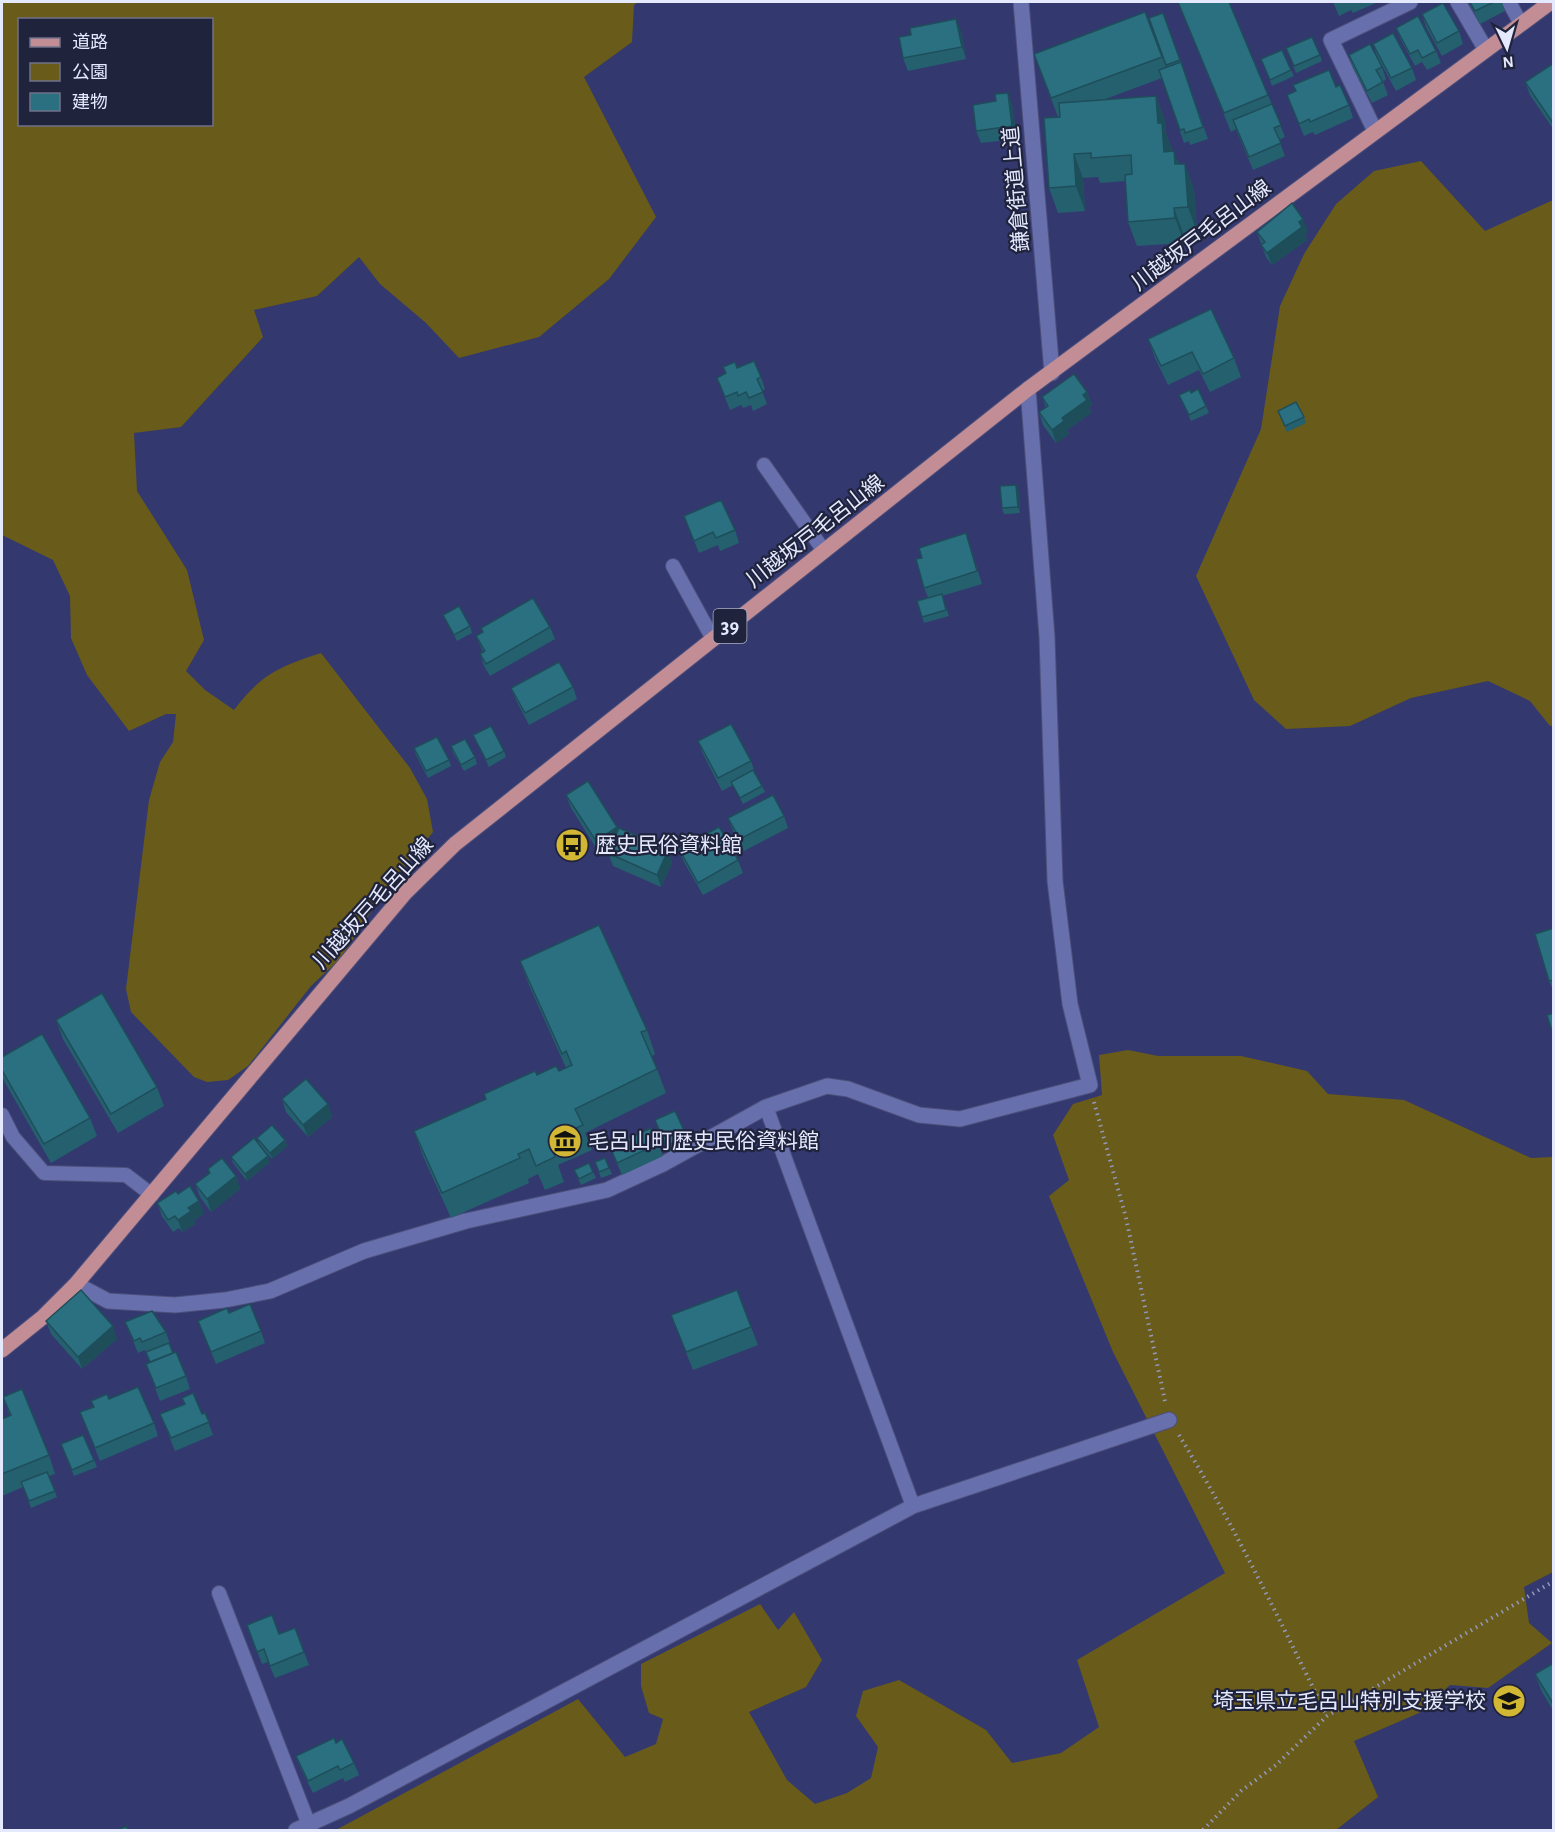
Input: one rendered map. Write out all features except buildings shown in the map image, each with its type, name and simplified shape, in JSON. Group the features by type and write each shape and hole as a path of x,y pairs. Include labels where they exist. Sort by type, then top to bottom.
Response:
{"main road":[{"name":"川越坂戸毛呂山線","path":"2,1350 43,1317 76,1284 405,893 455,844 1028,389 1551,2"}],"street":[{"name":"鎌倉街道上道","path":"1021,2 1052,373"},
{"path":"1375,131 1331,40 1410,2"},
{"path":"1458,2 1485,50"},
{"path":"76,1284 108,1301 175,1305 225,1300 270,1291 364,1251 466,1221 607,1190 663,1164 766,1107 827,1086 848,1089 919,1115 960,1119 1090,1085 1070,1004 1055,881 1047,637 1028,389"},
{"path":"302,1828 402,1778 913,1506 1169,1420"}],"lane":[{"path":"1509,2 1521,24"},
{"path":"764,465 824,551"},
{"path":"673,566 713,639"},
{"path":"766,1107 913,1506"},
{"path":"2,1114 13,1137 44,1173 126,1176 152,1195"},
{"path":"219,1593 302,1828"}],"path":[{"path":"1090,1085 1126,1218 1169,1420 1202,1472 1327,1716"},
{"path":"1203,1830 1233,1799 1276,1765 1327,1716 1554,1581"}],"green space":[{"path":"2,2 638,2 634,5 632,42 584,77 656,217 609,279 539,337 459,358 426,323 380,284 359,257 317,296 254,310 263,337 181,427 134,433 137,491 187,570 204,640 186,671 205,690 234,710 253,688 272,673 294,662 321,653 410,768 427,799 433,832 381,896 341,958 311,986 248,1066 228,1080 207,1082 194,1077 131,1012 126,989 149,800 160,762 173,742 176,714 166,714 129,731 87,675 71,638 70,596 53,560 2,535"},
{"path":"1421,161 1485,231 1553,200 1553,726 1550,726 1530,701 1488,681 1411,698 1350,726 1286,729 1254,700 1196,576 1261,429 1280,306 1304,254 1336,204 1374,171"},
{"path":"1128,1050 1158,1056 1241,1056 1307,1071 1328,1094 1404,1100 1531,1158 1553,1157 1553,1572 1524,1587 1529,1623 1552,1643 1488,1688 1450,1685 1419,1713 1354,1741 1378,1797 1336,1830 336,1830 578,1699 625,1757 656,1744 663,1719 649,1713 641,1686 641,1664 760,1604 778,1630 794,1612 822,1660 806,1687 749,1712 787,1780 815,1804 847,1793 871,1778 878,1747 856,1716 863,1691 899,1680 986,1730 1012,1763 1061,1753 1099,1727 1077,1660 1225,1573 1113,1352 1049,1196 1069,1180 1053,1135 1073,1104 1102,1095 1099,1055"}],"place":[{"name":"歴史民俗資料館","path":"572,845"},
{"name":"毛呂山町歴史民俗資料館","path":"565,1141"},
{"name":"埼玉県立毛呂山特別支援学校","path":"1509,1701"}]}
